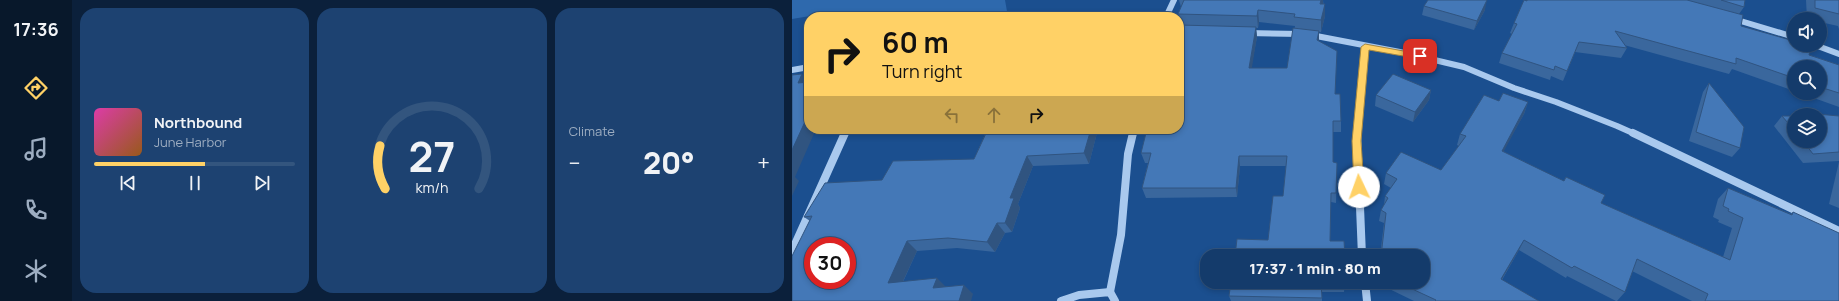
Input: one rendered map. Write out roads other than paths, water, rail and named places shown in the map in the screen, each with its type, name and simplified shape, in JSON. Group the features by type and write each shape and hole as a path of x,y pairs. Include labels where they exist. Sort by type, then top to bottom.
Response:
{"street":[{"path":"1168,12 1174,0"},
{"path":"1731,18 1787,36"},
{"path":"1243,33 1305,34 1365,47 1404,53 1464,67 1514,88 1556,102 1617,126 1839,231"},
{"path":"1362,249 1356,141 1365,47"},
{"path":"1827,50 1839,54"},
{"path":"792,70 804,68"},
{"path":"792,251 844,134"},
{"path":"1115,301 1110,292 1121,235 1128,154 1133,134"},
{"path":"1366,289 1367,301"},
{"path":"1061,301 1079,295 1110,292"}]}
